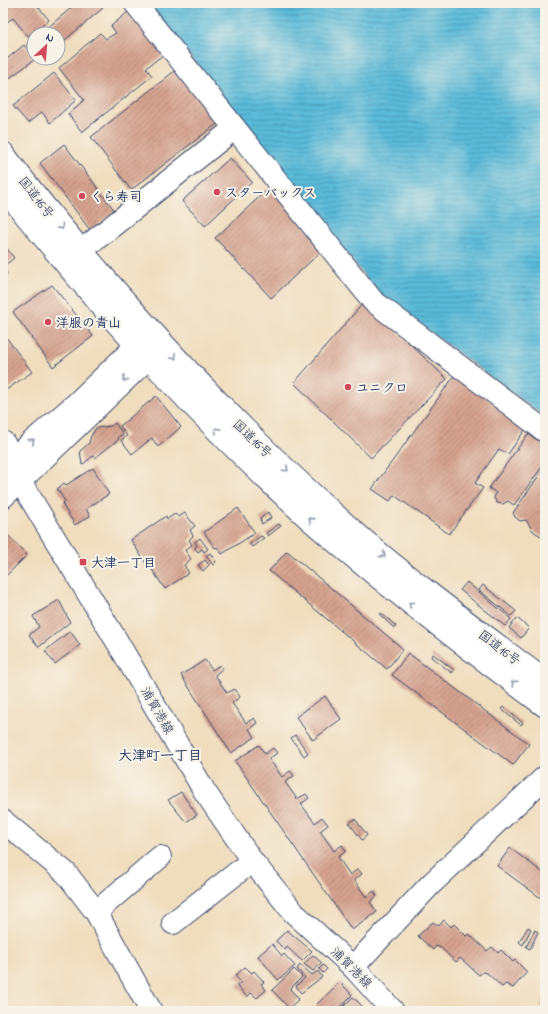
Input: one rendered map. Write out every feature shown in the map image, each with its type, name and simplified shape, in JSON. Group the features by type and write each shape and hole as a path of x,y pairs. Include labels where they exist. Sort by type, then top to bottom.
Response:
{"main road":[{"path":"135,3 373,301 545,431"},
{"path":"81,250 235,128"},
{"name":"国道16号","path":"3,152 53,217 81,250 147,347 236,421 310,492 349,526 436,599 545,681"},
{"name":"国道16号","path":"3,187 51,247 147,347 219,432 313,522 414,607 545,706"},
{"path":"3,497 9,463 147,347"},
{"name":"浦賀港線","path":"9,463 118,643 205,792 252,861 294,912 353,967 393,1011"},
{"path":"353,967 430,885 545,777"},
{"path":"3,821 66,873 96,912 151,1011"},
{"path":"96,912 160,857"},
{"path":"173,923 252,861"}],"water":[{"path":"148,3 545,3 545,417 379,294"}],"building":[{"path":"3,3 35,3 49,20 41,26 26,26 26,34 13,18 7,22 3,18"},
{"path":"77,3 99,3 103,8 66,39 66,26 50,26"},
{"path":"128,12 163,55 146,68 152,76 82,132 68,114 84,100 59,68 61,66 66,66 66,62 100,33 106,39 116,33 111,26"},
{"path":"24,45 26,48 26,66 3,83 3,62"},
{"path":"177,69 218,123 131,190 91,137"},
{"path":"54,73 76,100 50,123 42,112 28,123 13,106"},
{"path":"64,144 115,211 90,230 40,163"},
{"name":"スターバックス","path":"230,158 252,182 205,226 182,201"},
{"path":"269,188 325,248 271,298 215,238"},
{"path":"3,243 14,258 4,266 7,274 3,277"},
{"path":"52,285 93,336 53,367 13,312"},
{"path":"365,301 447,379 371,458 294,383"},
{"path":"3,333 32,372 3,392"},
{"path":"455,375 527,427 508,454 499,449 475,483 483,488 449,534 394,495 390,501 372,489"},
{"path":"156,396 181,427 158,447 152,438 132,454 121,440 127,436 120,426"},
{"path":"115,423 123,434 95,458 93,456 82,465 80,451 89,443 96,428 111,426"},
{"path":"528,434 545,445 545,463 514,505 508,501 503,504 497,503 494,498 496,493 489,488"},
{"path":"545,467 545,539 533,531 526,520 520,521 513,513"},
{"path":"93,468 109,494 86,509 90,516 75,525 62,504 65,501 57,489 64,483 66,485"},
{"path":"238,508 255,533 222,554 217,547 215,548 204,532"},
{"path":"268,512 271,518 262,524 260,519"},
{"path":"185,513 195,526 190,530 193,536 189,540 192,545 185,550 191,559 184,565 189,573 165,589 131,540 166,516 167,519 175,514 179,517"},
{"path":"279,524 281,526 268,536 266,533"},
{"path":"3,530 27,555 3,579"},
{"path":"261,536 264,538 252,547 250,544"},
{"path":"200,538 208,549 204,552 202,549 198,552 195,548 197,545 195,542"},
{"path":"287,551 403,649 387,669 269,571"},
{"path":"210,553 216,562 213,565 206,556"},
{"path":"205,560 209,565 203,571 198,565"},
{"path":"467,582 511,619 505,626 460,590"},
{"path":"483,585 516,611 511,616 479,590"},
{"path":"59,600 70,622 39,647 29,635 39,627 33,616"},
{"path":"381,613 396,626 394,628 380,615"},
{"path":"517,618 529,628 521,638 509,628"},
{"path":"70,631 80,645 55,664 45,651"},
{"path":"408,653 529,744 513,765 392,675"},
{"path":"433,654 454,670 452,673 431,657"},
{"path":"205,660 212,670 220,665 223,668 215,675 227,693 235,689 240,697 232,703 246,723 254,718 257,723 249,729 255,737 231,753 181,675"},
{"path":"325,696 341,719 313,740 296,717"},
{"path":"503,707 523,723 521,725 501,709"},
{"path":"295,735 308,753 304,756 291,738"},
{"path":"259,745 265,754 273,748 277,753 269,759 282,777 290,771 294,776 285,782 297,799 306,794 309,798 301,804 315,823 322,817 328,825 320,831 334,851 342,845 346,851 338,857 350,875 358,869 362,874 354,880 366,897 374,891 377,896 370,902 377,912 352,930 235,761"},
{"path":"181,792 197,815 186,822 168,800"},
{"path":"355,819 367,835 362,840 349,823"},
{"path":"510,848 545,874 545,901 497,866"},
{"path":"444,920 451,927 454,924 466,936 469,934 487,951 492,947 498,953 501,950 513,962 515,960 527,972 513,988 506,984 502,987 487,973 483,972 479,975 460,958 456,962 441,948 436,946 433,950 418,936 433,922 439,926"},
{"path":"528,927 531,929 523,945 519,942"},
{"path":"287,930 312,951 302,961 287,947 285,950 276,941"},
{"path":"535,930 538,932 530,949 526,947"},
{"path":"272,944 282,956 284,954 295,966 278,980 258,956"},
{"path":"313,955 322,963 313,971 304,964"},
{"path":"300,965 312,975 318,971 322,977 301,993 296,986 305,978 297,969"},
{"path":"323,965 327,969 323,973 319,969"},
{"path":"245,967 252,973 254,971 264,982 261,984 266,990 257,998 251,993 247,997 237,986 241,982 235,976"},
{"path":"294,969 302,977 290,989 299,999 289,1008 272,990"},
{"path":"340,982 352,995 337,1011 322,1011 316,1005"},
{"path":"353,997 367,1011 339,1011"},
{"path":"545,997 545,1008 540,1006"}],"place":[{"name":"スターバックス","path":"217,192"},
{"name":"くら寿司","path":"82,196"},
{"name":"洋服の青山","path":"48,322"},
{"name":"ユニクロ","path":"348,387"},
{"name":"大津一丁目","path":"83,562"}],"district":[{"name":"大津町一丁目","path":"160,755"}]}
